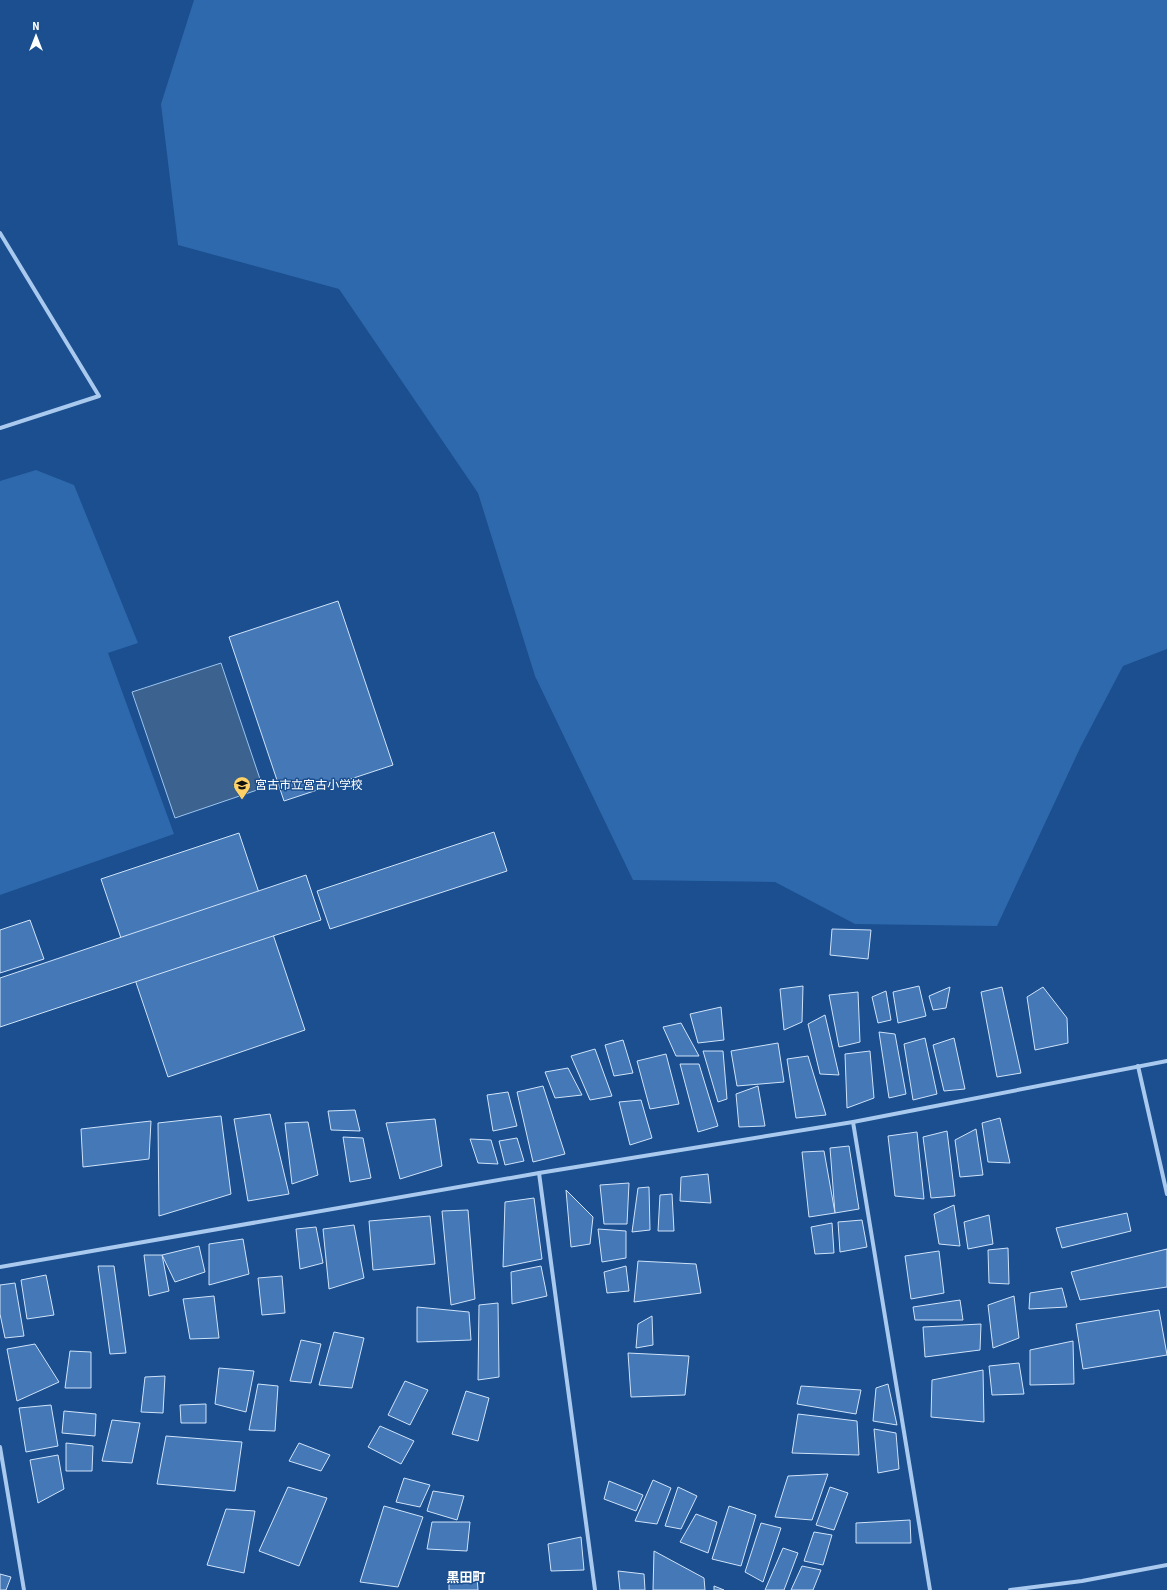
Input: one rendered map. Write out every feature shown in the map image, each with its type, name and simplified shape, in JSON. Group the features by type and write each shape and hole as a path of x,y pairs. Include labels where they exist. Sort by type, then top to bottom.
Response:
{"street":[{"path":"0,233 99,396 0,428"},
{"path":"0,1267 539,1173 853,1122 1167,1061"},
{"path":"1138,1066 1167,1194"},
{"path":"853,1122 930,1590"},
{"path":"539,1173 595,1590"},
{"path":"0,1447 24,1590"},
{"path":"1010,1590 1082,1581 1167,1565"}],"shaded area":[{"path":"194,0 1167,0 1167,649 1123,666 1081,746 997,926 855,924 775,882 633,880 535,676 478,493 339,289 178,245 161,104"},
{"path":"36,470 74,485 138,643 108,653 174,834 0,895 0,481"},
{"path":"221,663 263,788 175,818 132,692"}],"building":[{"path":"338,601 393,765 284,801 229,637"},
{"path":"494,832 507,871 330,929 317,891"},
{"path":"239,833 305,1030 168,1077 101,879"},
{"path":"306,875 321,920 0,1027 0,978"},
{"path":"30,920 44,959 0,973 0,930"},
{"path":"832,929 871,930 868,959 830,955"},
{"path":"803,986 802,1022 784,1030 780,989"},
{"path":"919,986 926,1016 898,1023 893,992"},
{"path":"950,987 946,1008 933,1010 929,996"},
{"path":"1002,987 1021,1073 997,1077 981,992"},
{"path":"1043,987 1067,1018 1068,1043 1035,1050 1027,997"},
{"path":"886,991 891,1020 878,1023 872,997"},
{"path":"858,992 860,1042 839,1047 829,995"},
{"path":"721,1007 724,1040 698,1043 690,1014"},
{"path":"825,1015 839,1075 820,1074 808,1024"},
{"path":"681,1023 699,1056 676,1056 663,1027"},
{"path":"879,1032 895,1034 906,1094 889,1098"},
{"path":"925,1038 937,1094 913,1100 904,1044"},
{"path":"954,1038 965,1089 944,1091 933,1045"},
{"path":"623,1040 633,1073 614,1076 605,1045"},
{"path":"778,1043 784,1082 737,1086 731,1051"},
{"path":"595,1049 612,1096 590,1100 571,1056"},
{"path":"703,1051 723,1051 727,1099 718,1102"},
{"path":"870,1051 874,1098 847,1108 845,1054"},
{"path":"666,1054 679,1104 650,1109 637,1061"},
{"path":"808,1056 826,1115 796,1118 787,1059"},
{"path":"680,1064 699,1064 718,1126 698,1132"},
{"path":"568,1068 582,1095 555,1098 545,1072"},
{"path":"543,1086 565,1154 533,1162 517,1092"},
{"path":"758,1086 765,1126 739,1127 736,1094"},
{"path":"508,1092 517,1126 493,1131 487,1095"},
{"path":"641,1100 652,1138 630,1145 619,1102"},
{"path":"355,1110 360,1131 331,1130 328,1111"},
{"path":"270,1114 289,1194 248,1201 234,1119"},
{"path":"221,1116 231,1194 159,1216 158,1123"},
{"path":"1000,1118 1010,1163 988,1162 982,1123"},
{"path":"435,1119 442,1166 400,1179 386,1123"},
{"path":"151,1121 149,1159 83,1167 81,1129"},
{"path":"308,1122 318,1175 292,1184 285,1123"},
{"path":"976,1129 983,1175 960,1177 955,1140"},
{"path":"947,1131 955,1196 931,1198 923,1137"},
{"path":"917,1132 924,1199 895,1196 888,1136"},
{"path":"343,1137 363,1138 371,1178 350,1182"},
{"path":"517,1138 524,1161 505,1165 499,1141"},
{"path":"470,1139 491,1140 498,1164 478,1163"},
{"path":"849,1146 859,1209 835,1213 830,1148"},
{"path":"824,1151 835,1213 809,1217 802,1152"},
{"path":"708,1174 711,1203 680,1201 681,1177"},
{"path":"629,1183 627,1224 604,1224 600,1185"},
{"path":"649,1187 650,1230 632,1232 638,1188"},
{"path":"566,1190 593,1217 590,1244 571,1247"},
{"path":"672,1194 674,1231 658,1231 660,1195"},
{"path":"534,1198 542,1259 503,1267 505,1202"},
{"path":"954,1205 960,1246 939,1244 934,1214"},
{"path":"468,1210 475,1299 451,1305 442,1211"},
{"path":"1127,1213 1131,1231 1062,1248 1056,1228"},
{"path":"989,1215 993,1244 968,1249 964,1222"},
{"path":"430,1216 435,1264 373,1270 369,1221"},
{"path":"862,1220 867,1247 840,1252 838,1222"},
{"path":"832,1223 834,1253 815,1254 811,1227"},
{"path":"354,1225 364,1278 329,1289 323,1229"},
{"path":"316,1227 323,1263 300,1269 296,1229"},
{"path":"598,1229 626,1231 626,1258 602,1262"},
{"path":"243,1239 249,1274 209,1285 209,1244"},
{"path":"199,1246 205,1272 175,1282 162,1255"},
{"path":"1008,1248 1009,1284 989,1283 988,1250"},
{"path":"1167,1249 1167,1287 1080,1300 1071,1272"},
{"path":"939,1251 944,1293 911,1299 905,1256"},
{"path":"144,1255 162,1255 169,1291 149,1296"},
{"path":"638,1261 696,1264 701,1293 634,1302"},
{"path":"98,1266 114,1266 126,1353 110,1354"},
{"path":"541,1266 547,1296 512,1304 511,1272"},
{"path":"626,1266 629,1291 607,1293 604,1272"},
{"path":"46,1275 54,1315 27,1319 21,1280"},
{"path":"282,1276 285,1313 262,1315 258,1278"},
{"path":"15,1283 24,1336 5,1338 0,1314 0,1285"},
{"path":"1062,1288 1067,1307 1029,1309 1030,1293"},
{"path":"214,1296 219,1338 190,1339 183,1299"},
{"path":"1014,1296 1019,1338 993,1348 988,1305"},
{"path":"960,1300 963,1320 915,1320 913,1307"},
{"path":"498,1303 499,1377 478,1380 479,1305"},
{"path":"417,1307 469,1312 471,1340 417,1342"},
{"path":"1159,1310 1167,1355 1083,1369 1076,1324"},
{"path":"652,1316 653,1345 636,1348 638,1324"},
{"path":"981,1324 980,1350 925,1357 923,1327"},
{"path":"334,1332 364,1338 352,1388 319,1385"},
{"path":"301,1340 321,1344 311,1383 290,1381"},
{"path":"1073,1341 1074,1384 1030,1385 1030,1350"},
{"path":"35,1344 59,1382 17,1401 7,1349"},
{"path":"70,1351 91,1352 91,1388 65,1388"},
{"path":"628,1353 689,1356 685,1395 631,1397"},
{"path":"1019,1363 1024,1394 992,1395 989,1366"},
{"path":"219,1368 254,1371 246,1412 215,1404"},
{"path":"983,1370 984,1422 931,1417 932,1380"},
{"path":"165,1376 163,1413 141,1412 145,1377"},
{"path":"405,1381 428,1390 410,1425 388,1415"},
{"path":"258,1384 278,1386 275,1431 249,1430"},
{"path":"888,1384 897,1425 873,1421 876,1388"},
{"path":"801,1386 861,1390 856,1414 797,1404"},
{"path":"466,1391 489,1398 478,1441 452,1434"},
{"path":"206,1404 206,1423 181,1423 180,1405"},
{"path":"51,1405 58,1446 26,1452 19,1408"},
{"path":"64,1411 96,1414 95,1436 62,1433"},
{"path":"798,1414 857,1421 859,1455 792,1453"},
{"path":"112,1420 140,1423 132,1463 102,1461"},
{"path":"380,1426 414,1441 401,1464 368,1447"},
{"path":"874,1429 896,1433 899,1469 878,1473"},
{"path":"166,1436 242,1442 235,1491 157,1484"},
{"path":"66,1443 93,1446 92,1471 66,1471"},
{"path":"299,1443 330,1455 321,1471 289,1461"},
{"path":"58,1455 64,1489 38,1503 30,1460"},
{"path":"828,1474 812,1520 775,1517 788,1476"},
{"path":"404,1478 430,1485 420,1507 396,1502"},
{"path":"653,1480 671,1488 657,1524 635,1521"},
{"path":"609,1481 643,1495 636,1511 604,1499"},
{"path":"288,1487 327,1498 299,1566 259,1551"},
{"path":"678,1487 697,1496 681,1529 665,1526"},
{"path":"830,1487 848,1493 834,1530 816,1525"},
{"path":"433,1491 464,1496 457,1520 427,1511"},
{"path":"384,1506 423,1517 398,1587 360,1582"},
{"path":"729,1506 756,1515 741,1566 712,1559"},
{"path":"226,1509 255,1511 244,1573 207,1565"},
{"path":"696,1514 717,1522 708,1553 680,1542"},
{"path":"910,1520 911,1543 856,1543 856,1523"},
{"path":"432,1522 470,1522 467,1551 427,1549"},
{"path":"761,1523 781,1528 763,1582 745,1572"},
{"path":"814,1532 832,1535 823,1565 804,1561"},
{"path":"581,1537 584,1570 551,1571 548,1544"},
{"path":"783,1548 798,1553 784,1590 765,1590"},
{"path":"654,1551 704,1578 705,1590 653,1590"},
{"path":"802,1566 821,1570 813,1590 791,1590"},
{"path":"618,1571 644,1574 645,1590 620,1590"},
{"path":"449,1573 477,1577 478,1590 449,1590"},
{"path":"0,1574 11,1577 6,1590 0,1590"},
{"path":"714,1586 724,1590 714,1590"}],"place":[{"name":"宮古市立宮古小学校","path":"242,800"}],"district":[{"name":"黒田町","path":"466,1578"}]}
